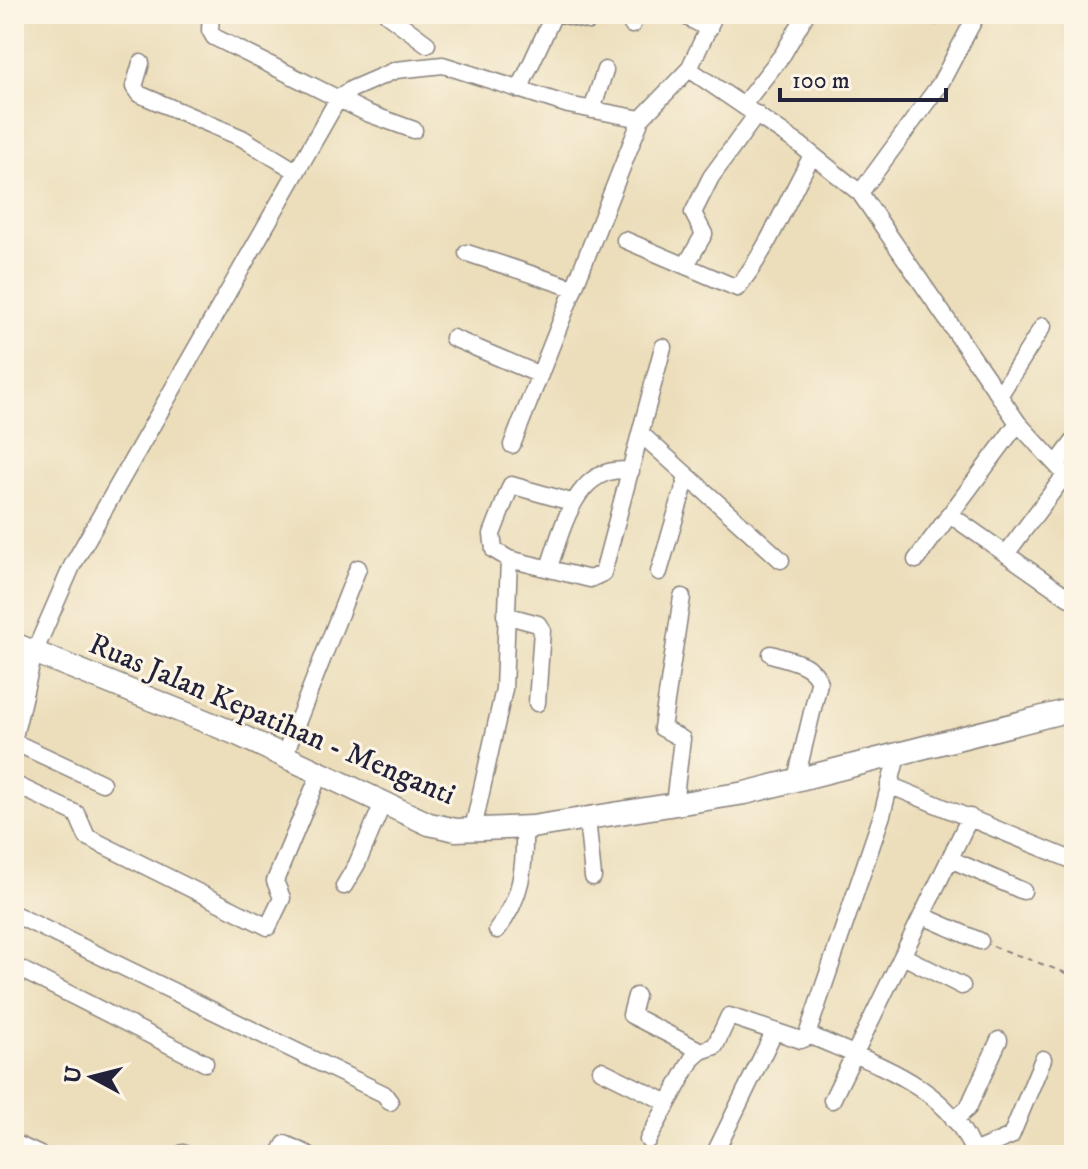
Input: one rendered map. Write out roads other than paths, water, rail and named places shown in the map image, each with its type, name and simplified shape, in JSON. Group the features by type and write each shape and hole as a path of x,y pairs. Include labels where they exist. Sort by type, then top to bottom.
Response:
{"main road":[{"name":"Ruas Jalan Kepatihan - Menganti","path":"24,648 284,756 442,828 524,827 745,793 1074,709"}],"street":[{"path":"211,14 210,30 214,37 338,99 414,130"},
{"path":"387,14 427,44"},
{"path":"519,90 554,14"},
{"path":"561,14 589,21"},
{"path":"512,445 641,119 689,69 712,22 681,14"},
{"path":"686,265 704,234 693,213 806,14"},
{"path":"860,193 940,84 977,14"},
{"path":"141,63 134,87 139,94 242,138 296,171"},
{"path":"102,783 14,740 24,648 338,99 372,79 422,65 443,65 592,110 641,119"},
{"path":"689,69 750,110 860,193 1018,423 1065,474"},
{"path":"592,110 605,70"},
{"path":"625,240 734,287 740,286 812,156"},
{"path":"467,253 573,288"},
{"path":"999,396 1043,326"},
{"path":"453,338 540,375"},
{"path":"571,502 511,485 492,534 494,550 509,559 590,579 603,573 663,347"},
{"path":"916,560 1018,423"},
{"path":"641,434 781,560"},
{"path":"1006,554 1065,474 1074,441"},
{"path":"549,567 571,502 601,472 608,469 631,471"},
{"path":"659,572 687,477"},
{"path":"949,514 1069,598"},
{"path":"473,829 504,689 509,559"},
{"path":"284,756 358,568"},
{"path":"674,804 682,739 662,728 682,597"},
{"path":"505,615 538,624 542,630 537,703"},
{"path":"771,654 813,670 819,683 796,779"},
{"path":"648,1140 692,1059 701,1051 715,1046 726,1019 732,1014 801,1040 807,1034 898,752"},
{"path":"14,784 77,814 87,837 268,927 272,926 282,898 275,881 320,773"},
{"path":"889,785 1074,861"},
{"path":"344,886 357,864 383,803"},
{"path":"832,1100 970,817"},
{"path":"587,818 593,877"},
{"path":"497,930 523,880 524,827"},
{"path":"950,859 1023,891"},
{"path":"14,914 384,1094 390,1102"},
{"path":"923,916 980,941"},
{"path":"903,956 962,986"},
{"path":"14,966 205,1063"},
{"path":"636,996 631,1015 701,1051"},
{"path":"714,1155 774,1032"},
{"path":"807,1034 907,1079 942,1105 968,1138 973,1154 1011,1136 1043,1059"},
{"path":"954,1120 968,1108 999,1040"},
{"path":"601,1070 668,1103"},
{"path":"14,1143 40,1155"},
{"path":"279,1155 285,1144 309,1155"}]}
